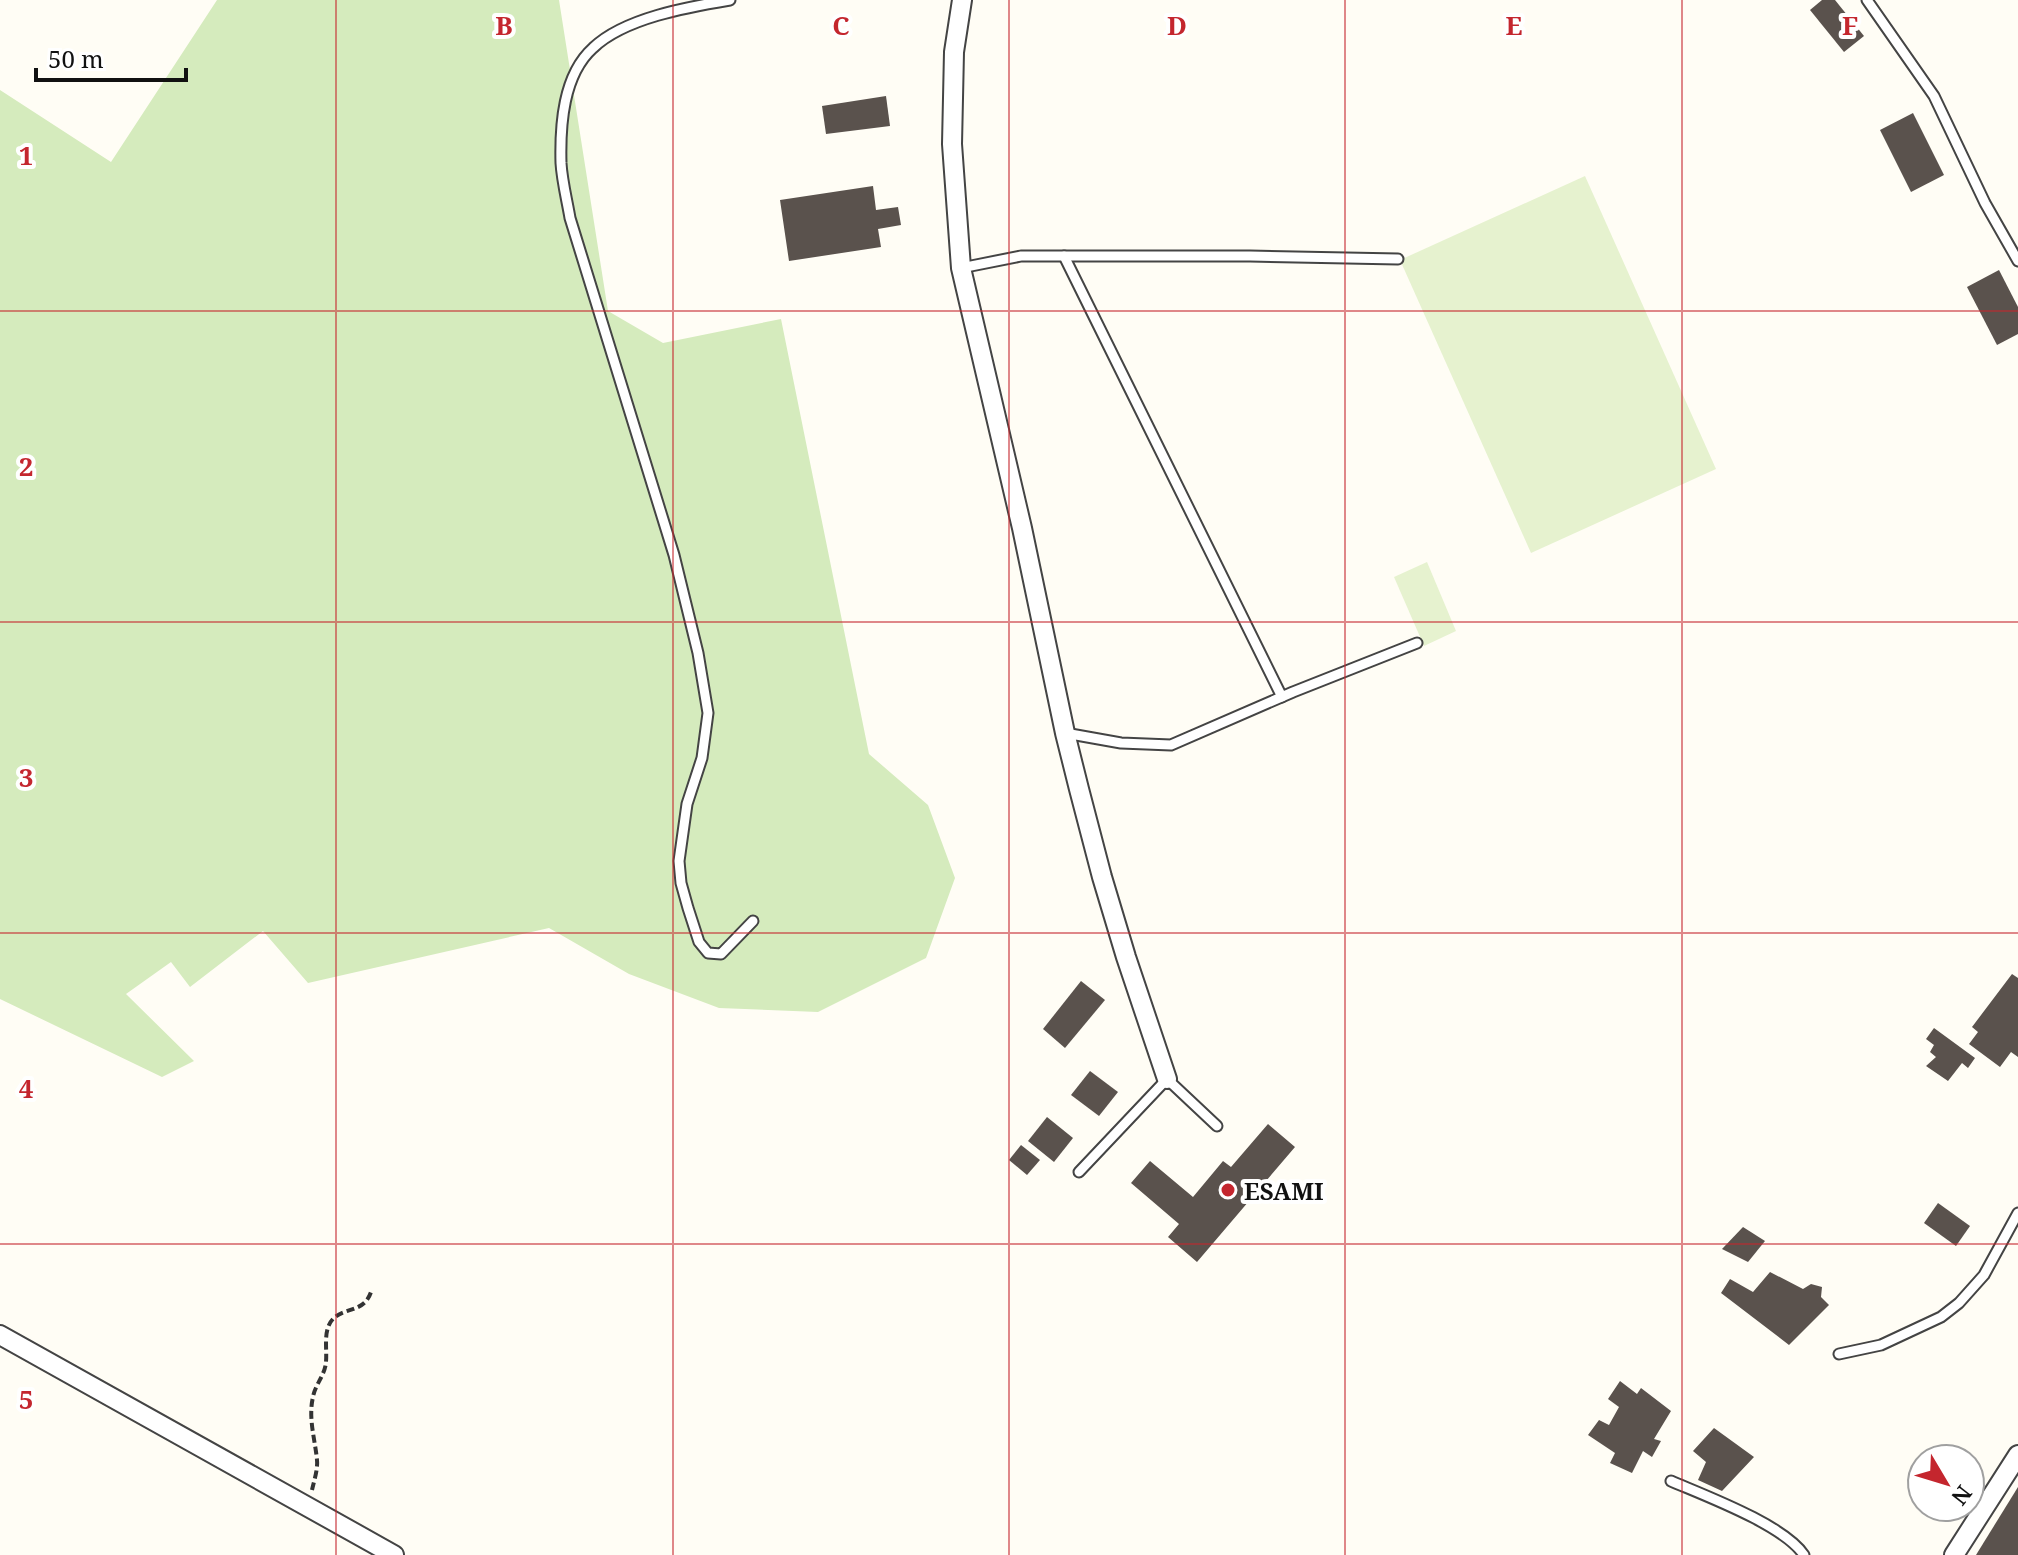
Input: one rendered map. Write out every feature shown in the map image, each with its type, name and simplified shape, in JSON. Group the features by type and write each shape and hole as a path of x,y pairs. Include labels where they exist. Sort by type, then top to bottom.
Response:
{"street":[{"path":"962,0 954,52 952,144 961,268 1022,528 1065,733 1102,877 1167,1079"},
{"path":"0,1335 394,1555"},
{"path":"1954,1555 2018,1455"}],"lane":[{"path":"730,0 687,8 631,25 596,45 580,65 568,89 561,166 570,218 674,555 698,653 708,713 702,758 687,804 682,835 679,861 681,883 699,942 708,953 721,954 753,921"},
{"path":"1867,0 1934,96 1985,203 2018,261"},
{"path":"961,268 1021,256 1398,259"},
{"path":"1064,256 1282,697"},
{"path":"1065,733 1121,743 1171,745 1417,643"},
{"path":"1079,1172 1167,1079 1217,1126"},
{"path":"1839,1354 1881,1345 1941,1317 1959,1303 1984,1275 2018,1213"},
{"path":"1671,1481 1766,1524 1798,1545 1804,1555"}],"path":[{"path":"308,1508 318,1463 312,1423 313,1396 326,1364 328,1327 334,1316 362,1306 371,1292"}],"green space":[{"path":"217,0 559,0 608,311 663,343 781,319 869,754 928,805 955,878 926,958 818,1012 719,1008 629,974 549,928 308,983 263,931 190,987 171,962 126,994 194,1061 162,1077 0,999 0,90 111,162"},
{"path":"1585,176 1716,469 1531,553 1400,260"},
{"path":"1427,562 1456,631 1424,646 1394,577"}],"building":[{"path":"1822,0 1835,0 1864,36 1844,52 1810,10"},
{"path":"886,96 890,126 826,134 822,106"},
{"path":"1913,113 1944,175 1911,192 1880,130"},
{"path":"873,186 876,210 898,207 901,225 878,229 881,247 789,261 780,200"},
{"path":"1999,270 2018,307 2018,334 1997,345 1967,287"},
{"path":"2012,974 2018,978 2018,1057 2011,1052 2000,1067 1969,1044 1978,1032 1972,1027"},
{"path":"1081,981 1105,1000 1065,1048 1043,1029"},
{"path":"1934,1028 1975,1058 1968,1068 1962,1063 1948,1081 1926,1066 1936,1057 1930,1052 1934,1045 1926,1039"},
{"path":"1090,1071 1118,1092 1099,1116 1071,1095"},
{"path":"1047,1117 1073,1138 1054,1162 1028,1141"},
{"name":"ESAMI","path":"1268,1124 1295,1147 1197,1262 1168,1237 1179,1224 1131,1183 1150,1161 1193,1197 1223,1161 1231,1167"},
{"path":"1021,1145 1040,1160 1027,1175 1009,1160"},
{"path":"1938,1203 1970,1226 1956,1246 1924,1223"},
{"path":"1743,1227 1765,1241 1748,1262 1722,1249"},
{"path":"1770,1272 1803,1289 1811,1284 1822,1287 1821,1297 1829,1305 1789,1345 1721,1293 1730,1279 1753,1292"},
{"path":"1620,1381 1637,1394 1641,1388 1671,1411 1654,1439 1661,1441 1652,1457 1643,1451 1632,1473 1610,1463 1615,1453 1588,1435 1599,1420 1609,1425 1619,1407 1608,1399"},
{"path":"1714,1428 1754,1457 1722,1491 1698,1480 1706,1462 1693,1451"},
{"path":"2018,1487 2018,1555 1976,1555"}],"place":[{"name":"ESAMI","path":"1228,1190"}]}
